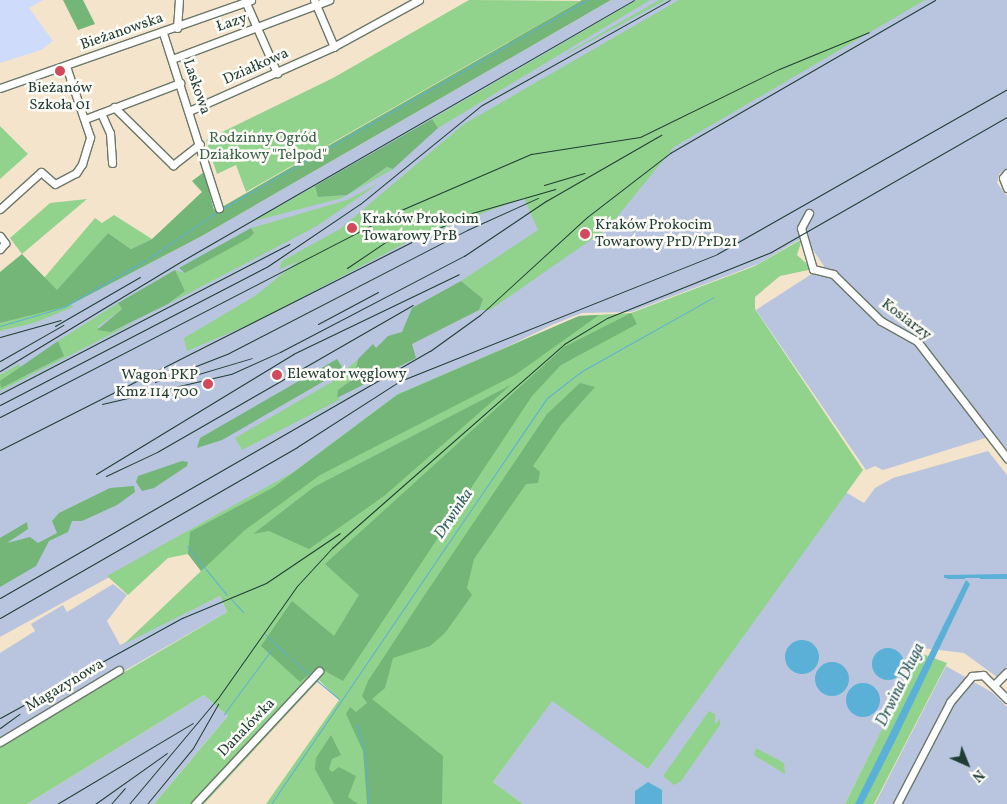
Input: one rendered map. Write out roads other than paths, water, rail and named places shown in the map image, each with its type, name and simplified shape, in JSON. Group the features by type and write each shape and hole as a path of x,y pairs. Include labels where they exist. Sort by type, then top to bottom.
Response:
{"street":[{"path":"177,28 179,0"},
{"name":"Łazy","path":"172,58 258,29 315,3 328,0"},
{"name":"Działkowa","path":"189,111 334,47 419,0"},
{"path":"248,1 277,73"},
{"name":"Bieżanowska","path":"0,88 164,33 248,1"},
{"path":"315,3 334,47"},
{"name":"Laskowa","path":"164,33 219,208"},
{"path":"0,209 41,172 55,184 76,173 90,144 85,119 66,66"},
{"path":"85,119 180,83"},
{"path":"114,107 173,165 200,144"},
{"path":"101,113 110,133 112,163"},
{"path":"1007,173 1003,178 1007,188"},
{"name":"Kosiarzy","path":"809,213 801,228 813,269 832,274 881,321 917,341 1007,458"},
{"path":"0,236 5,243 0,249"},
{"name":"Magazynowa","path":"0,742 119,670"},
{"name":"Danalówka","path":"195,804 319,672"},
{"path":"994,686 1007,672"},
{"path":"897,804 954,696 977,674 994,686 1007,699"}],"water":[{"path":"1007,574 1007,578 944,578 944,575"},
{"path":"966,580 970,584 895,741 863,804 855,804"},
{"path":"802,640 814,645 819,657 814,669 802,674 790,669 785,657 790,645"},
{"path":"888,648 900,652 904,664 900,676 888,680 876,676 872,664 876,652"},
{"path":"832,662 844,667 849,679 844,691 832,696 820,691 815,679 820,667"},
{"path":"863,683 875,688 880,700 875,712 863,717 851,712 846,700 851,688"},
{"path":"648,782 662,790 662,804 635,804 635,791"}],"waterway":[{"path":"222,209 587,0"},
{"path":"149,258 219,211"},
{"path":"0,326 64,307 146,260"},
{"name":"Drwinka","path":"271,804 547,398 582,371 714,297"},
{"path":"187,546 227,595"},
{"path":"947,578 964,578"},
{"path":"980,578 1007,578"},
{"path":"231,599 243,612"},
{"path":"265,634 288,656"},
{"path":"224,714 272,649"},
{"path":"291,658 311,676"},
{"path":"315,679 339,699"},
{"path":"357,724 365,753 369,804"}],"railway":[{"path":"0,371 180,262 634,0"},
{"path":"0,405 268,266 360,204 482,105 670,0"},
{"path":"0,598 430,351 480,315 587,217 670,153 935,0"},
{"path":"0,417 401,210 531,154 640,137 779,69 869,32"},
{"path":"0,618 297,447 400,381 717,254 1007,89"},
{"path":"129,804 218,698 297,586 332,548 564,344 607,318 771,252 1007,117"},
{"path":"102,404 231,374 280,352 464,256 546,201 661,135"},
{"path":"544,185 584,173"},
{"path":"0,450 465,215 555,189"},
{"path":"155,382 227,354 467,230 538,198"},
{"path":"347,268 387,241"},
{"path":"0,394 289,244"},
{"path":"96,474 293,354 459,274"},
{"path":"55,326 140,277"},
{"path":"318,324 378,292"},
{"path":"106,476 157,452 413,305"},
{"path":"0,337 61,320"},
{"path":"0,361 63,325"},
{"path":"175,381 252,358"},
{"path":"0,718 182,618 266,583 340,533"},
{"path":"147,804 193,748 218,704"},
{"path":"0,728 19,714"},
{"path":"57,804 193,723"},
{"path":"95,804 167,753"},
{"path":"111,804 125,788"}],"place":[{"name":"Bieżanów Szkoła 01","path":"60,71"},
{"name":"Kraków Prokocim Towarowy PrB","path":"352,228"},
{"name":"Kraków Prokocim Towarowy PrD/PrD21","path":"585,234"},
{"name":"Elewator węglowy","path":"277,375"},
{"name":"Wagon PKP Kmz 114 700","path":"208,384"}],"park label":[{"name":"Rodzinny Ogród Działkowy \"Telpod\"","path":"263,146"}],"water label":[{"name":"Drwina Długa","path":"901,685"}]}
